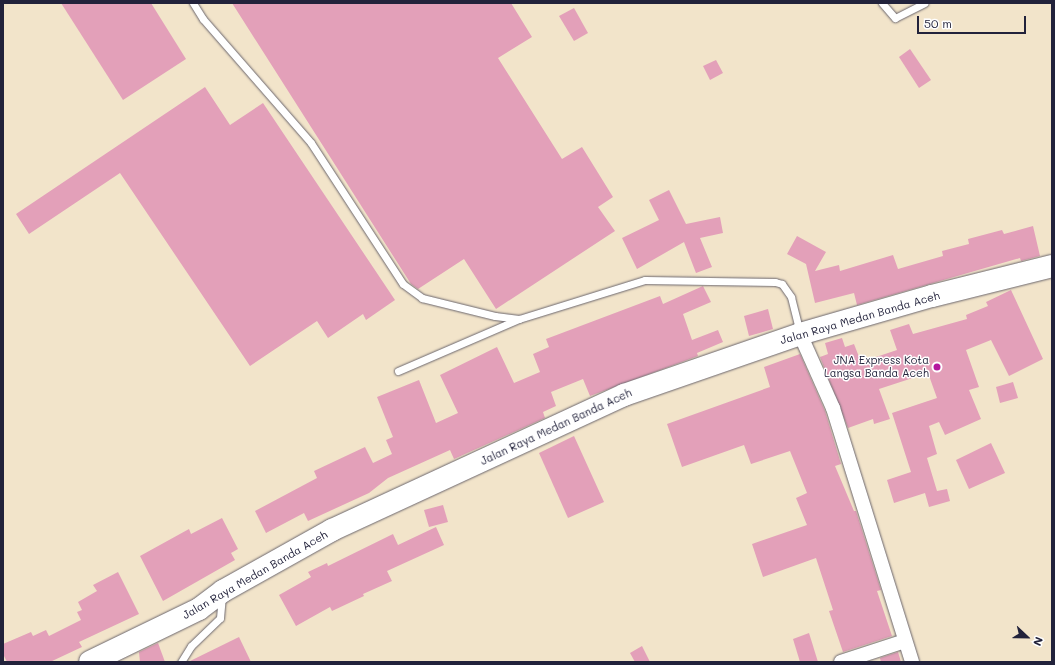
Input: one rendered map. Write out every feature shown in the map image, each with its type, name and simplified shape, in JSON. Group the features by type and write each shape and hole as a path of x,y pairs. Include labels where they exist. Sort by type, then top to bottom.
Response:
{"highway":[{"name":"Jalan Raya Medan Banda Aceh","path":"90,662 199,609 223,591 332,530 624,395 800,334 932,296 1052,266"}],"street":[{"path":"800,334 833,408 904,641 912,662"},
{"path":"841,662 904,641"}],"lane":[{"path":"193,3 203,19 310,143 403,284 422,298 495,316 519,319"},
{"path":"882,3 895,18 924,3"},
{"path":"398,371 519,319 645,280 775,282 787,289 797,315 800,334"},
{"path":"181,662 191,646 220,618 223,591"}],"building":[{"path":"61,3 151,3 186,59 123,100"},
{"path":"232,3 511,3 532,37 498,58 562,159 582,147 613,197 598,207 615,231 496,309 464,259 418,289 411,284"},
{"path":"574,8 588,33 574,41 559,16"},
{"path":"910,49 931,80 919,88 899,57"},
{"path":"716,60 723,73 710,80 703,66"},
{"path":"205,87 230,125 263,103 395,300 366,320 363,314 328,338 317,321 250,366 120,173 29,234 16,214"},
{"path":"669,190 686,224 720,217 723,233 700,238 712,267 696,273 684,242 637,269 622,238 659,220 649,200"},
{"path":"1033,226 1040,256 1021,261 1020,258 857,305 854,293 815,303 806,264 787,254 797,236 826,252 815,271 839,265 840,271 893,255 898,269 943,256 942,251 969,244 968,239 1002,230 1004,234"},
{"path":"703,286 711,302 683,314 692,340 718,330 723,342 697,353 698,356 590,396 583,379 551,392 556,406 543,412 545,418 454,459 450,450 388,478 369,493 308,521 304,513 266,533 255,511 317,478 314,471 365,447 373,463 392,454 386,440 393,437 377,397 419,380 436,423 458,413 440,375 497,347 514,383 540,372 533,354 549,347 546,339 660,296 663,304"},
{"path":"1011,290 1043,359 1009,376 991,340 966,350 979,387 969,390 981,419 945,435 939,422 929,426 937,454 927,458 937,491 947,489 950,501 929,507 925,493 894,503 887,480 911,472 892,413 937,398 928,373 879,389 890,419 874,424 873,419 848,428 820,357 828,354 825,343 842,338 845,347 854,344 861,362 897,350 890,330 909,324 913,334 967,319 966,315 988,306 986,302"},
{"path":"768,309 773,329 749,336 744,316"},
{"path":"800,354 825,411 841,464 835,466 854,511 856,511 881,590 877,591 892,636 843,652 829,611 833,610 816,558 763,577 752,544 807,525 796,498 807,493 790,451 751,464 744,445 682,467 667,424 770,387 764,367"},
{"path":"1013,382 1018,398 1000,403 996,387"},
{"path":"574,436 604,502 568,518 539,453"},
{"path":"991,443 1005,473 969,489 956,460"},
{"path":"443,505 448,522 429,527 424,510"},
{"path":"222,518 238,549 231,553 235,560 163,601 140,556 189,529 191,534"},
{"path":"436,527 444,545 387,571 392,581 363,594 364,596 332,611 330,607 296,626 279,595 311,577 308,572 327,563 328,566 393,534 398,545"},
{"path":"118,572 139,614 79,642 82,647 50,662 7,662 3,654 3,644 31,632 33,636 46,630 49,636 81,620 77,612 82,610 78,602 97,591 93,585"},
{"path":"809,633 818,662 800,662 793,639"},
{"path":"239,637 251,662 188,662"},
{"path":"158,643 165,662 140,662 139,652"},
{"path":"642,646 650,662 635,662 630,653"},
{"path":"898,652 901,662 881,662 880,658"}],"place":[{"name":"JNA Express Kota Langsa Banda Aceh","path":"937,367"}]}
